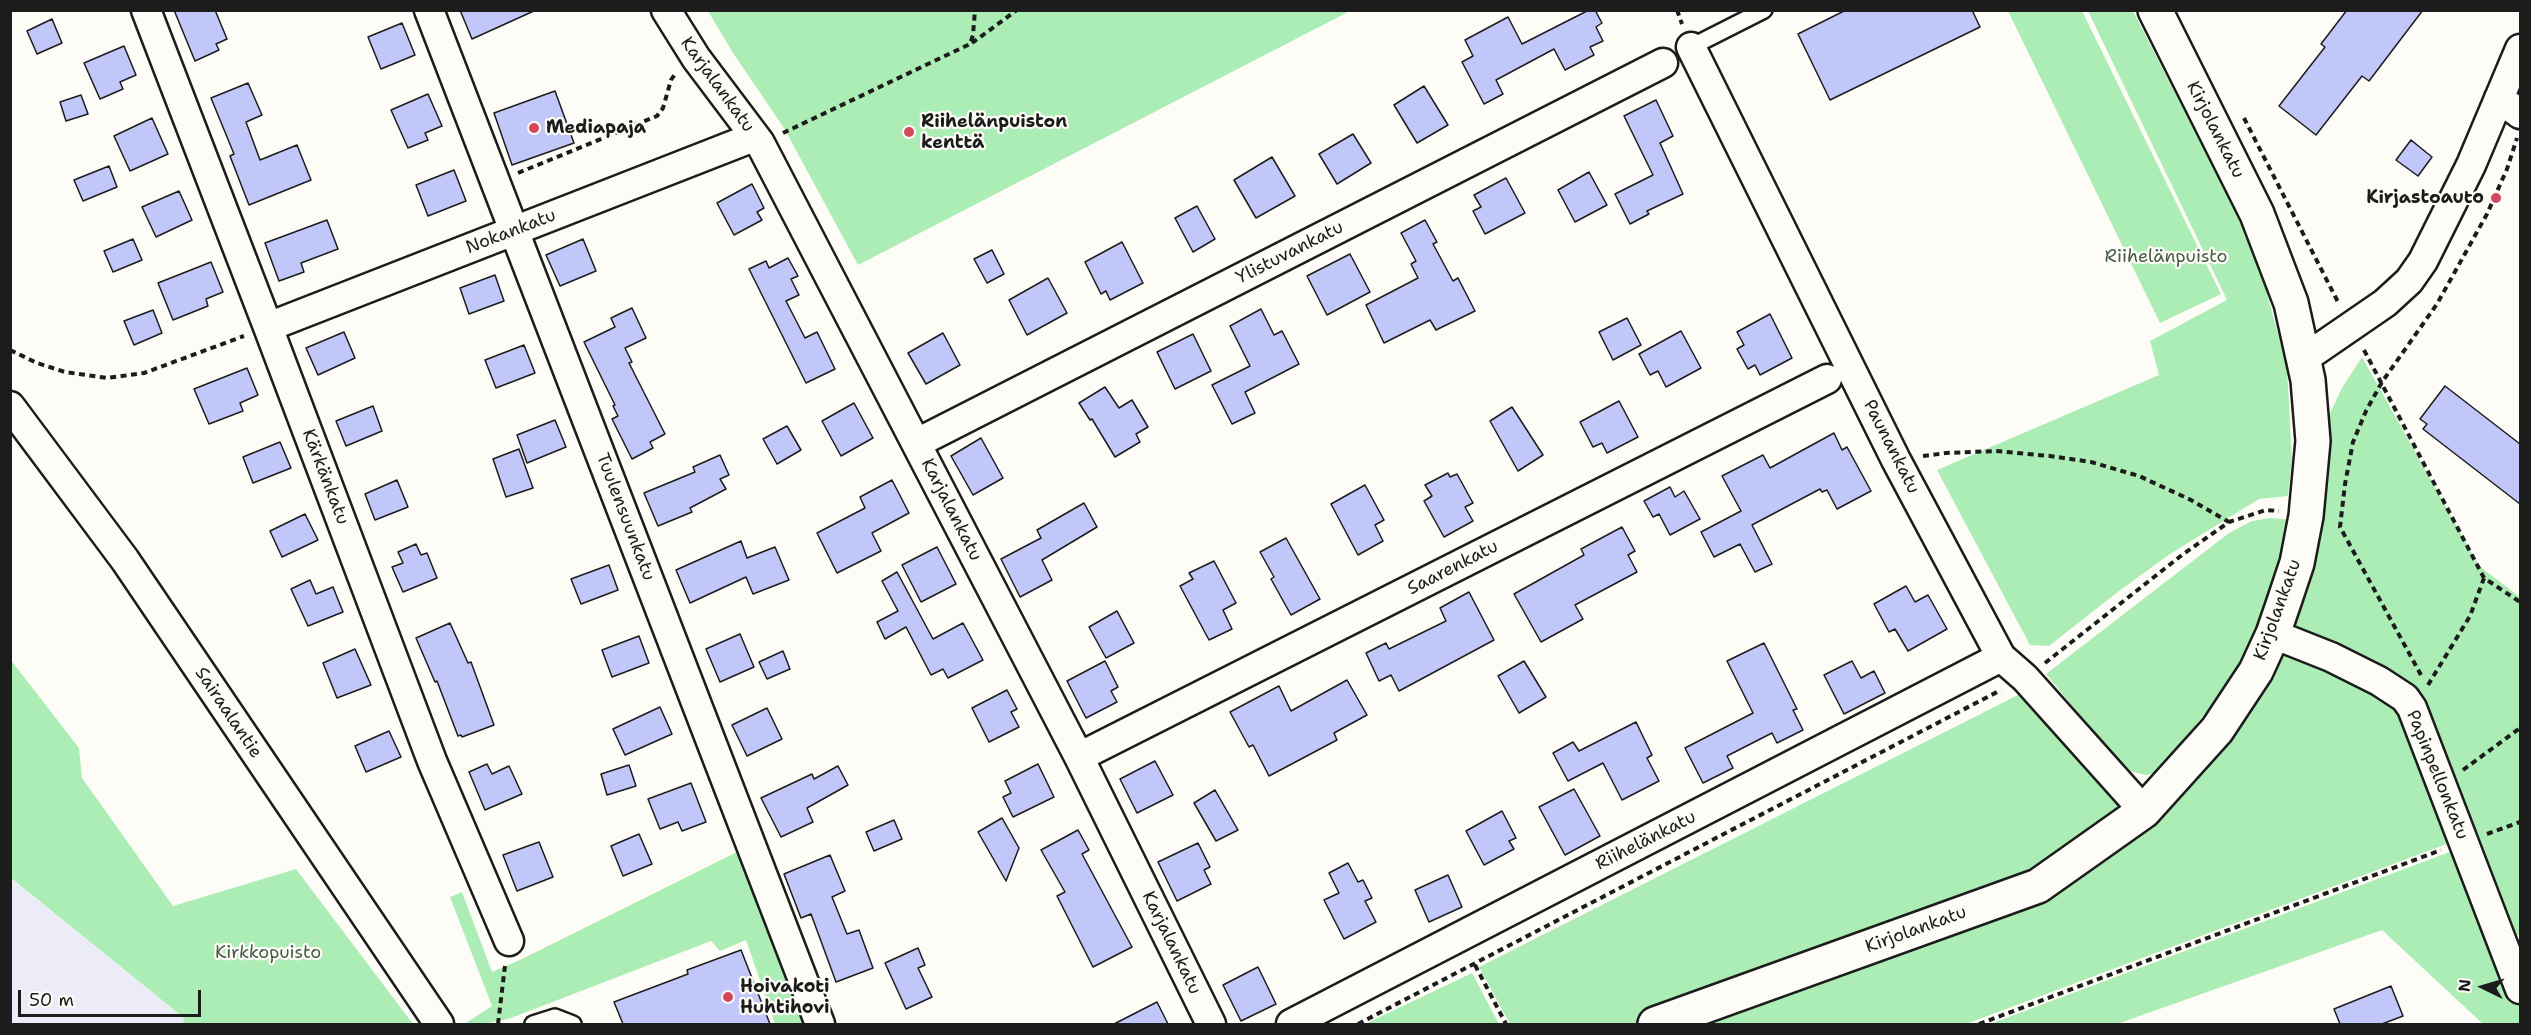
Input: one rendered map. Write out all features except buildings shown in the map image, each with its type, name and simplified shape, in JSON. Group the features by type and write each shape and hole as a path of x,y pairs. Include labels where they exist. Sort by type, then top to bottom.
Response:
{"main road":[{"name":"Kirjolankatu","path":"1655,1024 2038,886 2144,811 2224,721 2256,671 2273,634 2297,563 2308,498 2313,441 2305,358 2291,303 2257,214 2155,10"}],"street":[{"name":"Kärkänkatu","path":"146,10 432,761 509,941"},
{"name":"Tuulensuunkatu","path":"429,10 820,1024"},
{"name":"Karjalankatu","path":"666,10 696,58 758,140 1079,757 1211,1024"},
{"name":"Paunankatu","path":"1691,47 1896,460 2001,657 2025,678 2144,811"},
{"path":"2305,358 2399,292 2423,261 2471,165 2510,106 2520,49"},
{"name":"Ylistuvankatu","path":"917,443 1663,63"},
{"name":"Nokankatu","path":"268,327 514,231 758,140"},
{"name":"Saarenkatu","path":"1079,757 1827,379"},
{"name":"Sairaalantie","path":"10,406 125,560 439,1024"},
{"name":"Papinpellonkatu","path":"2273,634 2357,669 2405,698 2419,722 2474,839 2520,989"},
{"name":"Riihelänkatu","path":"1291,1024 2001,657"}],"lane":[{"path":"1691,47 1743,15 1764,10"},
{"path":"533,1024 555,1017 573,1024"}],"path":[{"path":"970,44 974,35 975,10"},
{"path":"758,140 970,44 1017,10"},
{"path":"495,182 657,116 663,108 671,80 679,69 696,58"},
{"path":"2242,114 2484,578 2520,602"},
{"path":"2484,578 2470,616 2427,686 2340,527 2344,484 2353,442 2366,411 2382,382 2437,304 2487,214 2507,169 2520,127"},
{"path":"10,350 37,363 65,372 107,378 123,377 144,373 268,327"},
{"path":"1896,460 1946,453 1996,451 2091,462 2139,476 2191,500 2229,522"},
{"path":"2456,762 2460,772 2520,728"},
{"path":"1979,1024 2520,822"},
{"path":"498,1024 509,941"},
{"path":"1475,965 1506,1024"}],"shaded area":[{"path":"10,878 185,1019 183,1024 11,1024"}],"green space":[{"path":"708,11 1350,11 858,265 784,128 733,53"},
{"name":"Riihelänpuisto","path":"2008,11 2082,11 2221,294 2160,323"},
{"path":"2088,11 2133,11 2235,209 2265,286 2287,368 2292,459 2288,496 2259,499 2170,554 2049,646 2030,645 1937,470 2159,375 2150,341 2227,300"},
{"path":"2362,357 2479,566 2520,597 2520,934 2507,940 2414,693 2279,634 2317,441 2342,388"},
{"path":"2270,518 2285,519 2289,526 2278,573 2257,636 2235,675 2159,772 2146,775 2133,772 2119,763 2046,674 2229,533 2252,521"},
{"path":"2288,643 2406,705 2460,839 1966,1024 1670,1024 2039,890 2162,808 2262,695"},
{"name":"Kirkkopuisto","path":"10,659 79,748 82,778 173,906 296,869 413,1024 183,1024 184,1018 11,878"},
{"path":"2026,691 2133,809 2036,882 1643,1024 1510,1024 1479,967"},
{"path":"2463,847 2520,996 2520,1024 2483,1024 2382,930 2117,1024 1990,1024"},
{"path":"743,849 812,1024 775,1024 746,940 720,951 711,941 511,1018 484,1024 466,1023 492,1006 450,897 462,892 492,972"},
{"path":"1472,973 1499,1024 1365,1024"}],"place":[{"name":"Mediapaja","path":"534,128"},
{"name":"Riihelänpuiston kenttä","path":"909,132"},
{"name":"Kirjastoauto","path":"2496,198"},
{"name":"Hoivakoti Huhtihovi","path":"728,997"}]}
